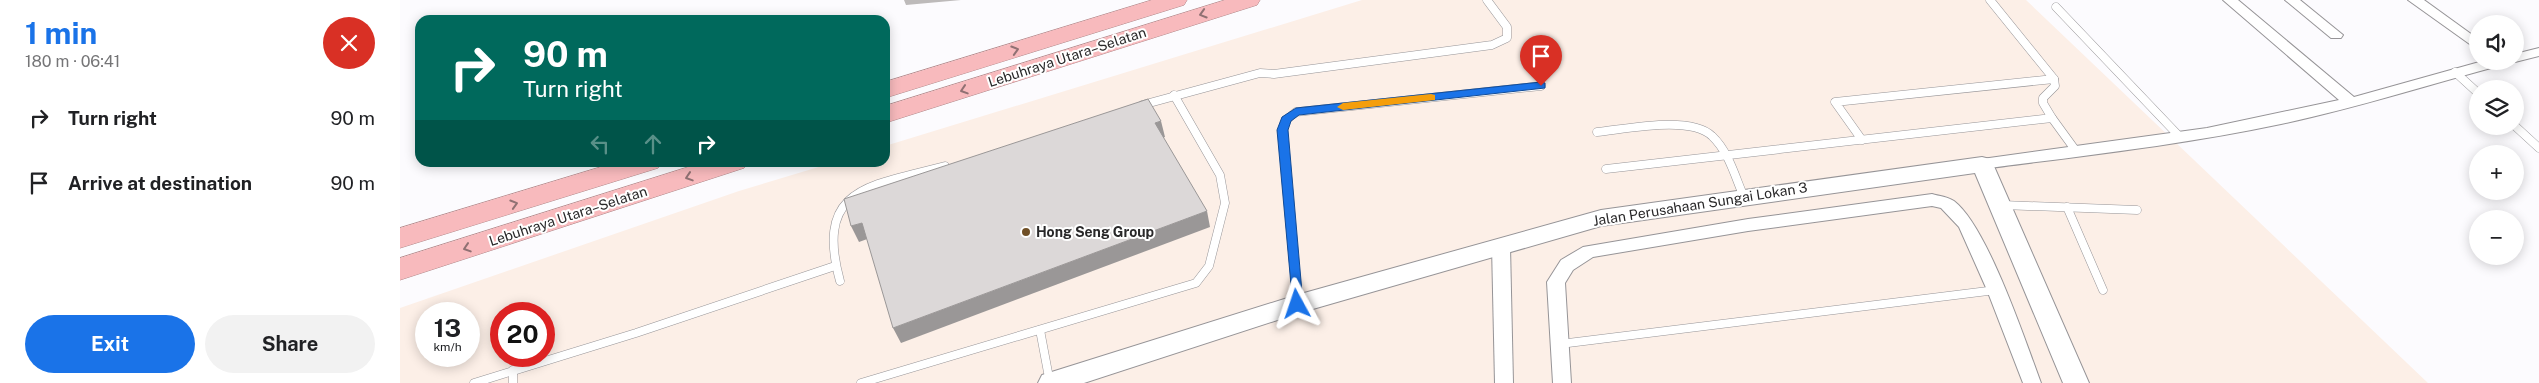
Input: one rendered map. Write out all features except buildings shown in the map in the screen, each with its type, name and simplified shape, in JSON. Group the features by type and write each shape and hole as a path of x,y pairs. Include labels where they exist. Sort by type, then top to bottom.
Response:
{"highway":[{"name":"Lebuhraya Utara–Selatan","path":"890,88 1176,0"},
{"name":"Lebuhraya Utara–Selatan","path":"890,113 1249,0"},
{"name":"Lebuhraya Utara–Selatan","path":"400,238 633,167"},
{"name":"Lebuhraya Utara–Selatan","path":"400,269 719,167"}],"main road":[{"name":"Jalan Perusahaan Sungai Lokan 3","path":"1051,383 1297,304 1601,218 1982,164"},
{"path":"1982,164 2076,383"}],"street":[{"path":"2230,0 2352,103"},
{"path":"2292,0 2336,35"},
{"path":"2415,0 2469,39"},
{"path":"2524,56 2539,52"},
{"path":"1982,164 2178,136 2280,119 2352,103 2469,69"},
{"path":"1562,383 1556,282 1567,265 1589,251 1748,225 1932,200 1947,204 1966,224 1996,290 2032,383"},
{"path":"1501,246 1504,383"}],"lane":[{"path":"1136,107 1174,95 1260,73 1274,74 1492,45 1507,38 1507,27 1487,0"},
{"path":"1990,0 2054,79 2055,86 2045,94 2043,103 2076,151"},
{"path":"2056,7 2178,136"},
{"path":"2455,72 2469,85"},
{"path":"1862,140 1835,102 2054,79"},
{"path":"1297,304 1282,130 1286,120 1296,112 1541,86"},
{"path":"861,383 1196,283 1209,266 1225,203 1220,175 1174,95"},
{"path":"1606,169 2052,118"},
{"path":"1597,132 1679,125 1704,130 1718,142 1744,197"},
{"path":"2524,134 2539,148"},
{"path":"840,281 836,266 832,232 844,202 860,192 955,163"},
{"path":"2000,205 2137,210"},
{"path":"2067,207 2103,290"},
{"path":"474,383 636,333 836,266"},
{"path":"1560,344 1996,290"},
{"path":"1040,330 1051,383"},
{"path":"512,383 513,370"}],"shaded area":[{"path":"1362,0 2026,0 2428,383 400,383 400,308 415,303 415,367 480,367 480,302 417,302 739,191 819,167 890,167 890,144"}],"slow traffic":[{"path":"1343,107 1431,97"}],"place":[{"name":"Hong Seng Group","path":"1026,232"}],"route":[{"path":"1297,304 1282,130 1286,120 1296,112 1541,86"}]}
